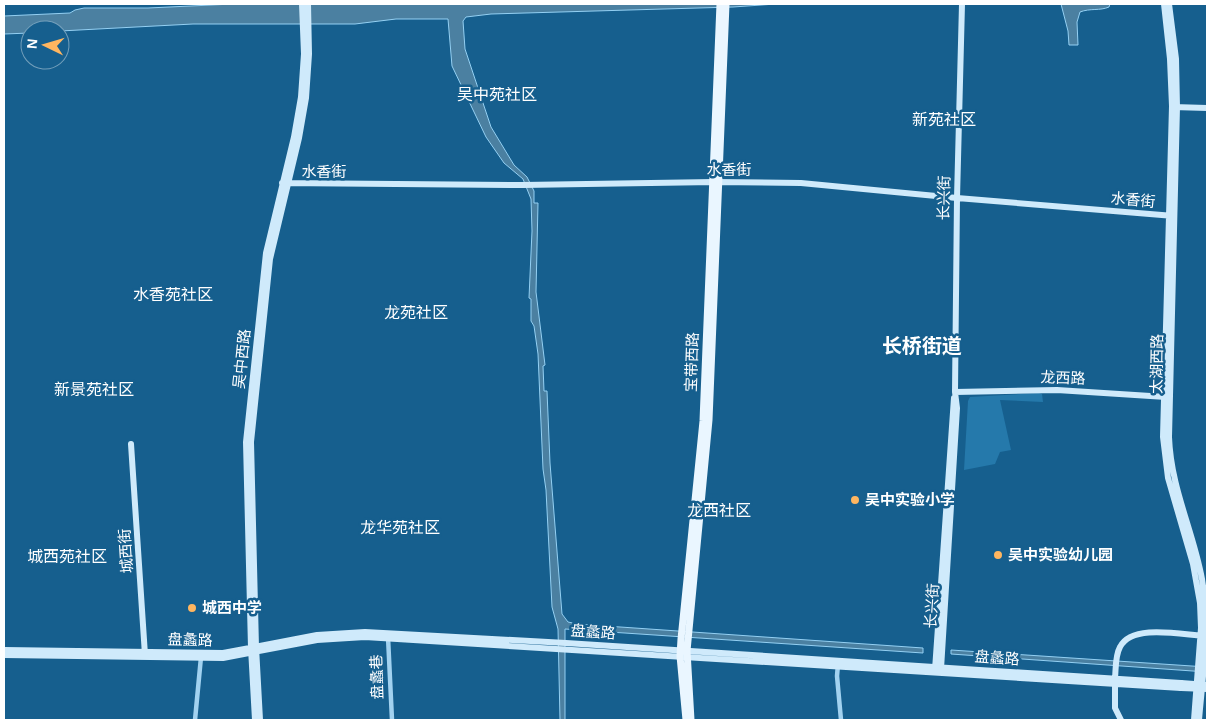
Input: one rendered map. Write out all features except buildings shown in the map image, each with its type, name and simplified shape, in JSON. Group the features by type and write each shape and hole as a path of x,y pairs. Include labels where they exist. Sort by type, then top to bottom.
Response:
{"main road":[{"name":"吴中西路","path":"302,4 306,28"},
{"name":"吴中西路","path":"255,720 252,442 270,259 301,98 308,4"},
{"name":"长兴街","path":"938,670 952,407 955,392 962,4"},
{"name":"太湖西路","path":"1164,4 1174,107"},
{"name":"太湖西路","path":"1169,4 1176,59 1167,397 1169,437 1172,466 1180,504 1201,576 1206,608 1201,636"},
{"name":"宝带西路","path":"686,720 684,639 703,420 723,7"},
{"path":"1174,107 1207,108"},
{"name":"水香街","path":"285,183 532,185 716,182 801,183 1171,216"},
{"name":"龙西路","path":"955,392 1058,390 1167,397"},
{"name":"太湖西路","path":"1167,397 1163,437 1166,467 1175,506 1193,564 1201,617 1201,664 1194,720"},
{"name":"城西街","path":"131,444 145,654"},
{"path":"1121,720 1115,708 1115,681 1117,659 1122,644 1136,634 1146,632 1201,636"},
{"name":"盘蠡路","path":"4,650 201,655 254,650 337,633 1181,685"},
{"name":"吴中西路","path":"254,650 260,720"},
{"name":"宝带西路","path":"684,653 691,720"},
{"name":"盘蠡路","path":"4,655 145,654"},
{"name":"太湖西路","path":"1199,720 1200,673"},
{"path":"1181,685 1207,685"},
{"path":"1181,685 1207,689"}],"street":[{"name":"盘蠡巷","path":"388,636 392,720"},
{"path":"195,720 201,655"},
{"path":"838,663 837,676 841,720"}],"shaded area":[{"path":"233,4 776,4 491,14 466,17 463,21 465,49 491,127 514,165 527,177 534,191 534,203 538,203 536,292 545,365 543,366 544,391 547,391 550,463 562,614 568,622 577,624 923,648 923,653 565,629 565,720 560,720 558,629 552,607 538,354 534,326 531,321 531,299 529,298 532,231 531,199 523,179 504,163 486,137 452,66 448,19 396,19 355,24 193,24 70,30 70,20 20,20 20,33 4,34 4,16 70,13 84,8 148,8"},
{"path":"1061,4 1110,4 1106,8 1080,12 1077,22 1078,45 1069,45 1068,31"},
{"path":"1042,394 1043,402 1000,400 1011,450 1000,452 995,464 964,470 968,401 970,397"},
{"path":"951,650 1207,667 1207,672 951,654"}],"place":[{"name":"吴中实验小学","path":"855,500"},
{"name":"吴中实验幼儿园","path":"998,555"},
{"name":"城西中学","path":"192,608"}],"district":[{"name":"吴中苑社区","path":"497,94"},
{"name":"新苑社区","path":"944,119"},
{"name":"水香苑社区","path":"173,294"},
{"name":"龙苑社区","path":"416,312"},
{"name":"长桥街道","path":"922,346"},
{"name":"新景苑社区","path":"94,389"},
{"name":"龙西社区","path":"719,510"},
{"name":"龙华苑社区","path":"400,527"},
{"name":"城西苑社区","path":"67,556"}]}
